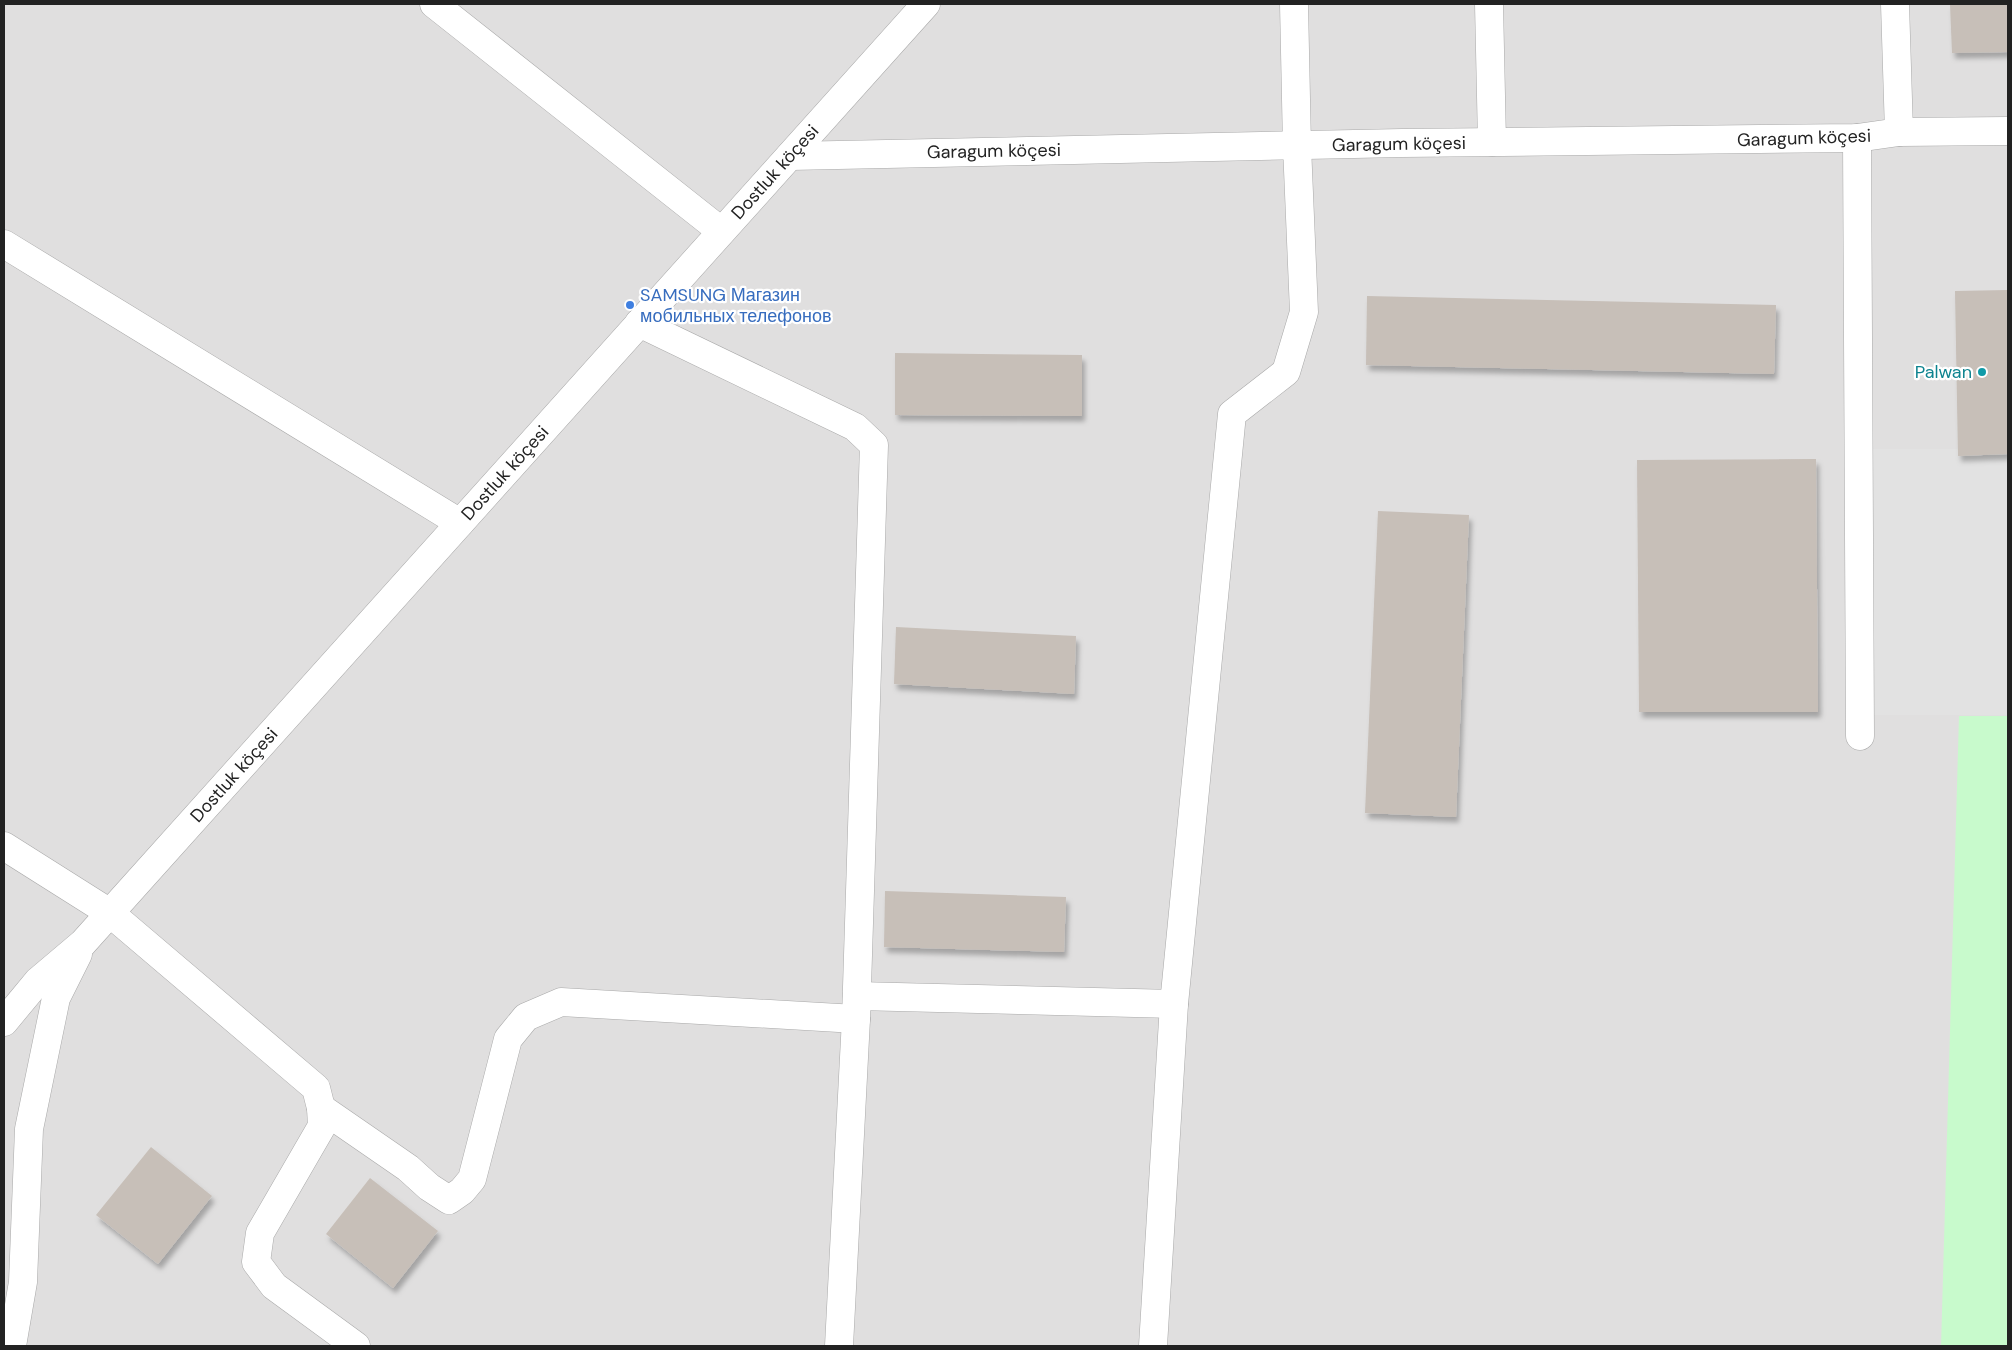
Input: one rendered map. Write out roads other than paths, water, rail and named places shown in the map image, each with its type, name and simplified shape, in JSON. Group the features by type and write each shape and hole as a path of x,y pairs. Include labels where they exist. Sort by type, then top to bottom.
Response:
{"street":[{"path":"434,4 722,231"},
{"name":"Dostluk köçesi","path":"83,943 926,4"},
{"path":"1153,1346 1174,1004 1232,414 1286,372 1304,312 1297,146 1294,4"},
{"path":"1489,4 1492,142"},
{"path":"1895,4 1899,132"},
{"name":"Garagum köçesi","path":"790,156 1492,142 1857,138 1899,132 2008,131"},
{"path":"1857,138 1860,736"},
{"path":"4,244 460,523"},
{"path":"639,323 855,427 874,445 857,1008 839,1346"},
{"path":"4,846 110,913 316,1088 321,1108 322,1126 260,1233 256,1262 274,1286 356,1346"},
{"path":"4,1022 38,981 83,943"},
{"path":"12,1346 23,1282 29,1129 56,998 83,943"},
{"path":"321,1108 408,1168 429,1187 449,1200 462,1192 472,1179 508,1039 526,1017 561,1002 857,1008 1174,1004"}],"place":[{"name":"SAMSUNG Магазин мобильных телефонов","path":"630,305"},
{"name":"Palwan","path":"1982,372"}]}
